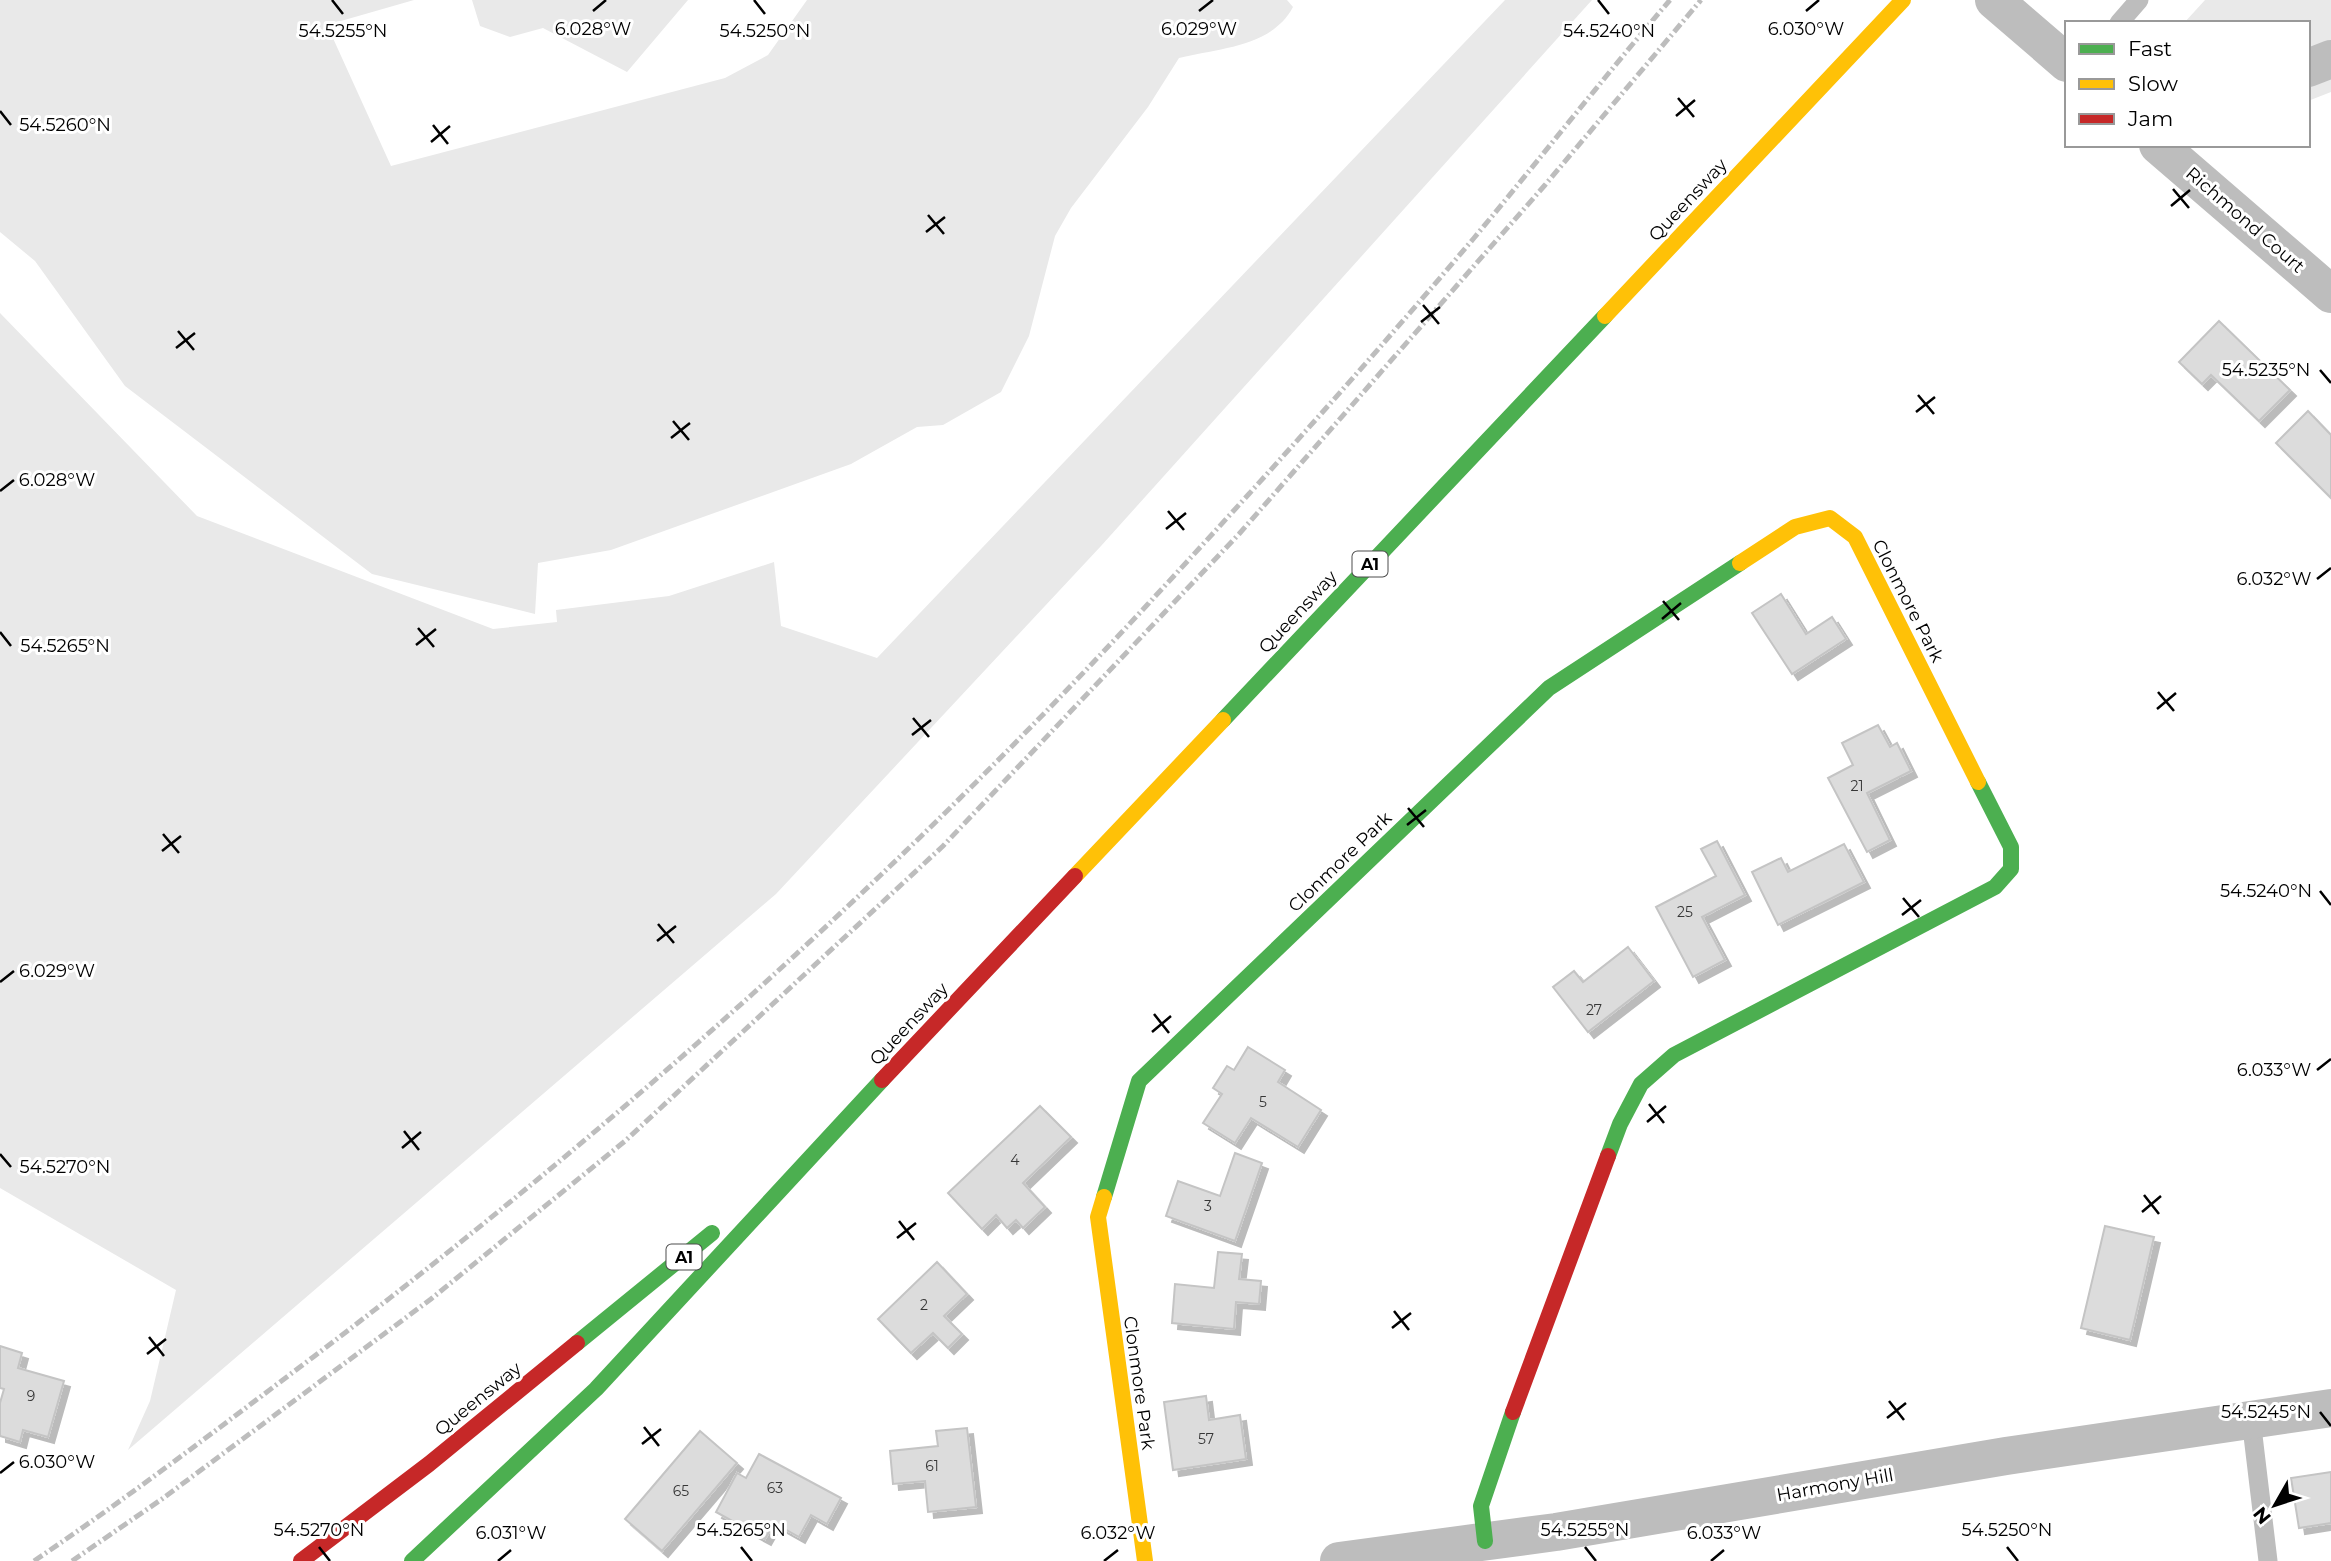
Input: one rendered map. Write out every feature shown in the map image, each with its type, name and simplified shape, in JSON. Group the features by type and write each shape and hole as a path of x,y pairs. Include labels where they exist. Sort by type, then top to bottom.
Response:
{"main road":[{"name":"Queensway","path":"412,1561 596,1389 837,1128 1903,0"},
{"name":"Clonmore Park","path":"1145,1561 1098,1217 1139,1081 1549,688 1795,527 1830,517 1855,537 2011,847 2011,869 1995,887 1674,1055 1641,1084 1620,1124 1489,1477 1481,1506 1485,1541"},
{"name":"Queensway","path":"301,1561 469,1432 837,1128"}],"street":[{"path":"1994,0 2065,61"},
{"path":"2310,67 2331,59"},
{"name":"Richmond Court","path":"2171,149 2331,294"},
{"name":"Harmony Hill","path":"1339,1561 1485,1541 1558,1547 2006,1456 2331,1408"}],"lane":[{"path":"2121,21 2139,0"},
{"path":"2250,1419 2268,1561"}],"shaded area":[{"path":"0,0 414,0 327,25 391,166 725,78 768,55 807,0 1287,0 1293,7 1284,20 1258,38 1243,44 1179,58 1148,107 1071,208 1055,236 1029,336 1001,392 943,425 917,427 851,464 611,550 538,563 535,614 372,574 125,386 35,261 0,232"},
{"path":"472,0 688,0 627,72 543,28 510,37 480,26"},
{"path":"1505,0 1592,0 1101,546 776,894 128,1450 150,1401 176,1290 0,1188 0,313 197,516 493,629 557,622 556,610 669,596 774,562 781,626 877,658"},
{"path":"2205,0 2331,0 2331,92 2310,100 2310,21 2186,21"}],"building":[{"path":"2219,321 2290,390 2259,421 2211,375 2202,384 2179,362"},
{"path":"2308,411 2331,435 2331,498 2276,443"},
{"path":"1781,594 1806,634 1832,617 1846,639 1792,674 1752,613"},
{"path":"1878,725 1890,747 1897,743 1911,771 1867,793 1890,840 1867,852 1828,778 1853,765 1842,743"},
{"path":"1717,841 1745,895 1702,917 1725,960 1693,977 1656,907 1716,876 1701,849"},
{"path":"1844,844 1864,882 1778,925 1752,872 1781,858 1788,872"},
{"path":"1628,947 1654,981 1588,1032 1553,987 1574,971 1583,982"},
{"path":"1248,1047 1285,1070 1278,1082 1321,1110 1298,1147 1251,1118 1235,1143 1203,1123 1222,1094 1213,1088 1227,1066 1234,1070"},
{"path":"1040,1106 1071,1137 1023,1183 1045,1207 1023,1228 1016,1220 1007,1228 996,1215 982,1229 948,1193"},
{"path":"1235,1153 1262,1163 1235,1241 1166,1216 1178,1181 1220,1196"},
{"path":"2105,1226 2154,1237 2130,1340 2081,1328"},
{"path":"1218,1252 1242,1254 1239,1279 1261,1281 1259,1304 1236,1302 1234,1329 1172,1323 1175,1284 1214,1288"},
{"path":"937,1262 967,1294 944,1316 962,1334 948,1348 933,1333 911,1353 878,1319"},
{"path":"0,1346 22,1353 18,1368 64,1381 48,1437 23,1430 20,1442 0,1436 0,1403 4,1389 0,1388"},
{"path":"1206,1396 1209,1420 1240,1415 1246,1459 1173,1470 1164,1402"},
{"path":"967,1428 976,1507 928,1512 925,1481 893,1484 890,1451 938,1446 936,1431"},
{"path":"700,1431 737,1463 662,1551 625,1519"},
{"path":"759,1454 841,1498 827,1524 811,1515 799,1537 774,1523 765,1539 716,1512 737,1473 746,1478"},
{"path":"2331,1472 2331,1523 2299,1528 2291,1478"}],"railway":[{"path":"34,1561 292,1373 519,1195 737,1008 947,811 1049,709 1148,604 1354,377 1499,208 1670,0"},
{"path":"72,1561 162,1499 431,1299 625,1141 943,846 1239,534 1545,185 1701,0"}],"traffic: fast":[{"path":"1223,720 1605,316"},
{"path":"1104,1197 1139,1081 1549,688 1740,563"},
{"path":"1608,1156 1620,1124 1641,1084 1674,1055 1995,887 2011,869 2011,847 1978,782"},
{"path":"412,1561 596,1389 882,1080"},
{"path":"577,1343 712,1233"},
{"path":"1485,1541 1481,1506 1513,1412"}],"traffic: slow":[{"path":"1605,316 1903,0"},
{"path":"1740,563 1795,527 1830,518 1855,537 1978,782"},
{"path":"1075,876 1223,720"},
{"path":"1104,1197 1098,1217 1145,1561"}],"traffic: jam":[{"path":"882,1080 1075,876"},
{"path":"1513,1412 1608,1156"},
{"path":"301,1561 429,1464 577,1343"}]}
